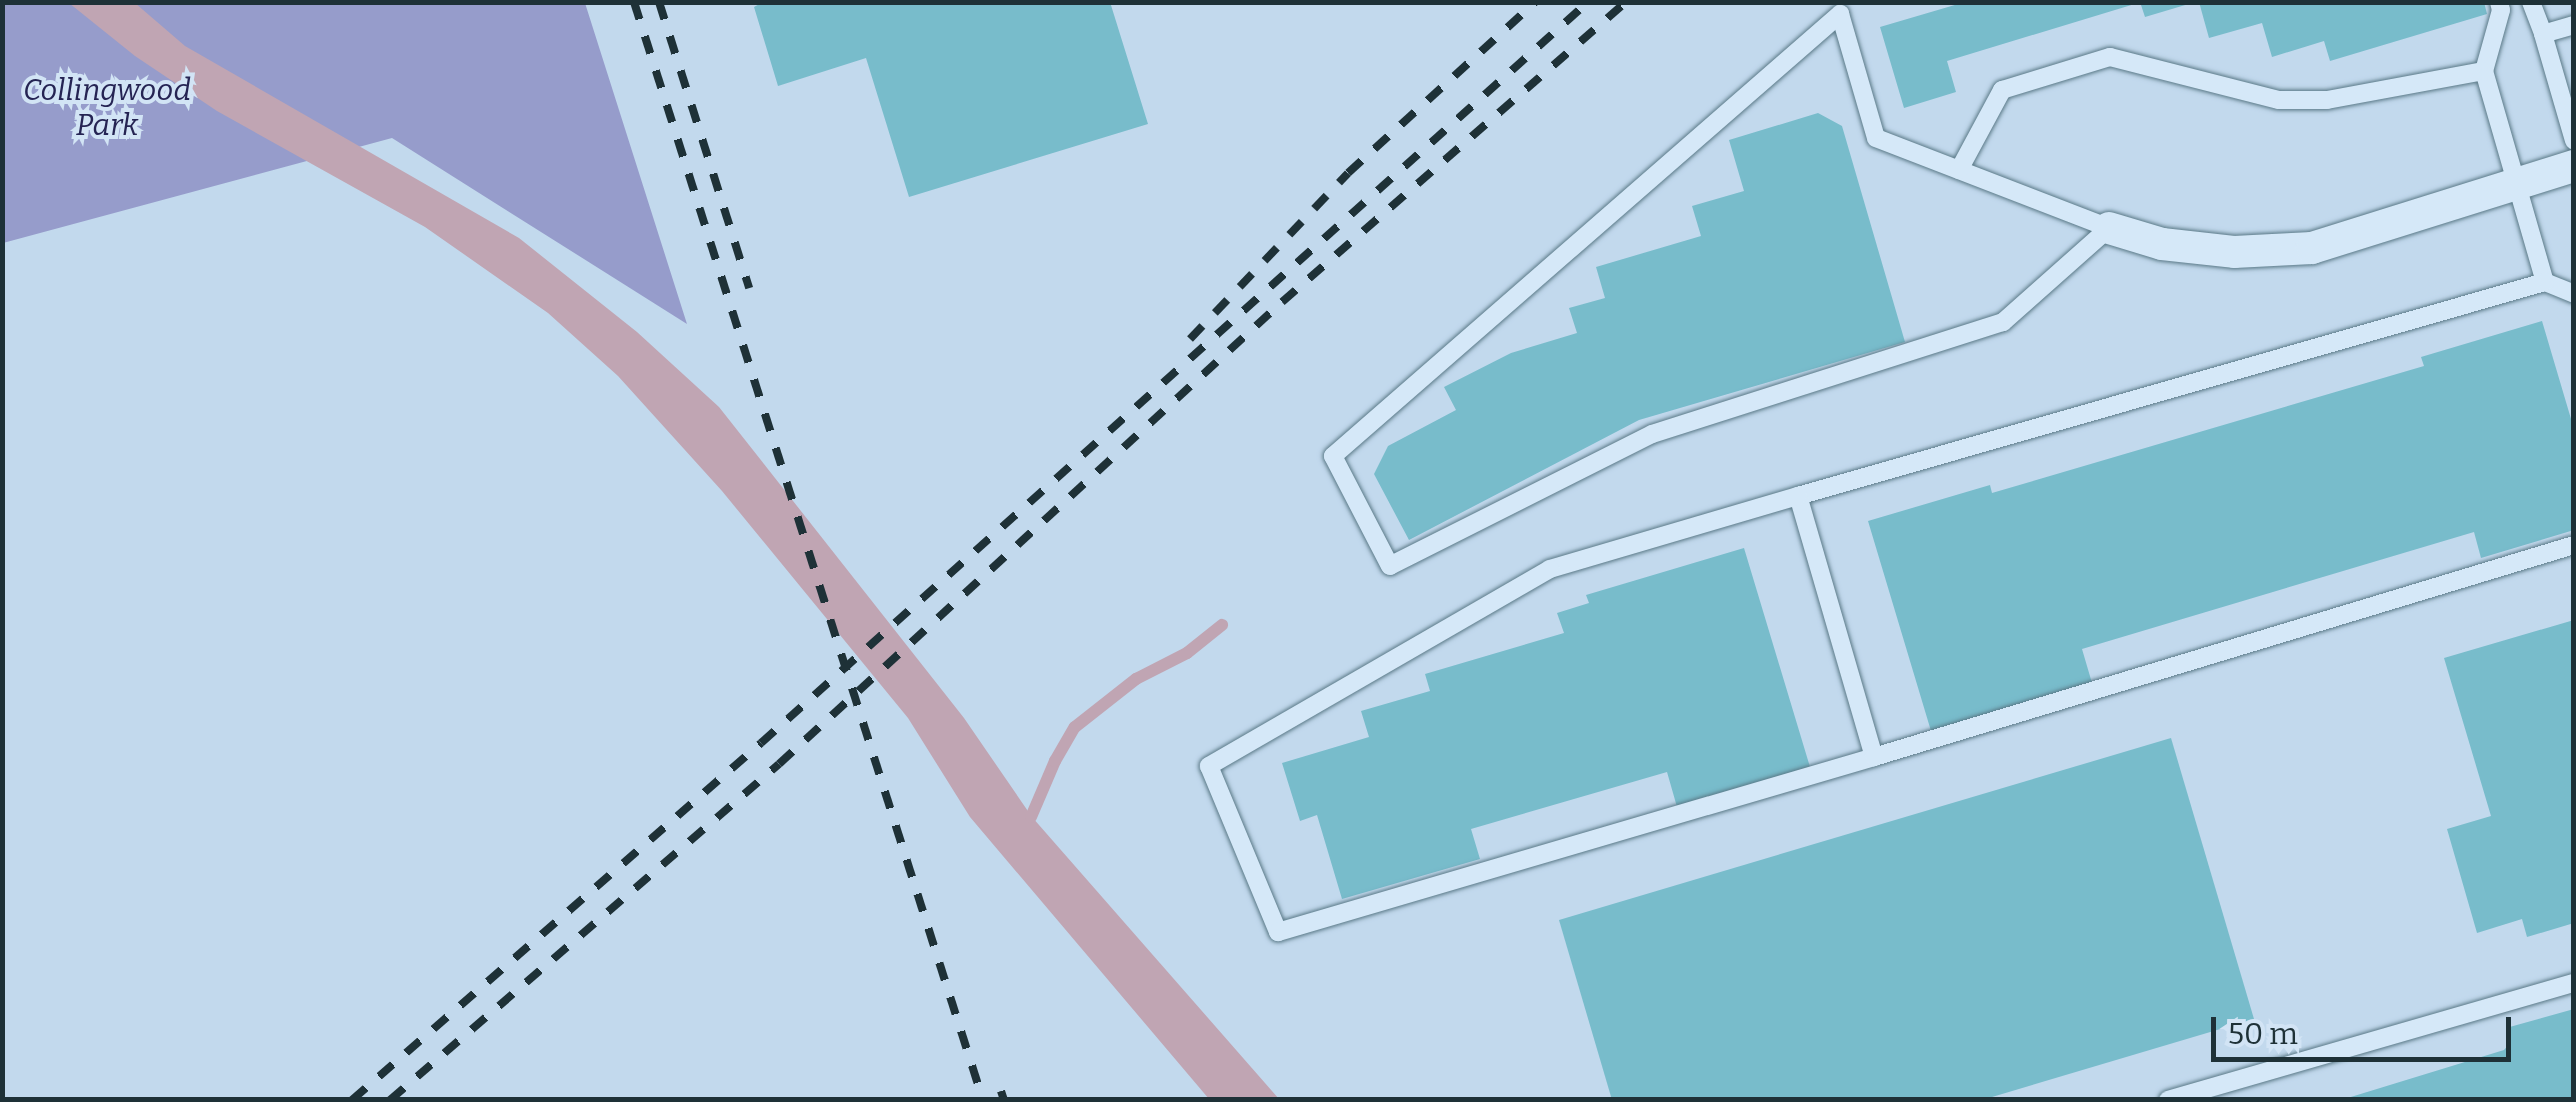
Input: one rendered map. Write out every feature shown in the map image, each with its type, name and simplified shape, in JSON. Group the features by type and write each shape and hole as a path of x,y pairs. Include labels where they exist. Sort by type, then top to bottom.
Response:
{"street":[{"path":"2109,228 2162,244 2234,252 2312,248 2574,166"}],"lane":[{"path":"2499,2 2502,10 2484,71 2546,282"},
{"path":"2531,2 2544,34 2574,142"},
{"path":"1846,8 1876,138 2109,228 2003,322 1652,434 1390,566 1333,456 1846,8"},
{"path":"2544,34 2574,25"},
{"path":"1959,170 2002,90 2110,57 2278,100 2327,100 2484,71"},
{"path":"2574,294 2546,282 1550,569 1209,766 1278,932 2574,545"},
{"path":"1798,496 1874,757"},
{"path":"2168,1100 2574,983"}],"green space":[{"name":"Collingwood Park","path":"3,3 585,3 687,324 392,138 3,243"}],"shaded area":[{"path":"69,3 135,3 185,46 519,238 637,332 719,407 964,718 1032,817 1279,1099 1209,1099 970,817 908,718 722,491 618,376 548,313 425,227 217,111 135,56"}],"building":[{"path":"763,2 1110,2 1148,124 909,197 866,58 778,86 754,7"},
{"path":"1965,2 2138,3 1947,61 1956,92 1904,108 1880,27"},
{"path":"2140,2 2191,2 2192,3 2145,17"},
{"path":"2199,2 2484,2 2487,14 2330,61 2324,41 2272,57 2262,23 2209,38"},
{"path":"1818,113 1842,126 1905,342 1639,420 1409,540 1374,474 1388,446 1456,410 1444,387 1511,353 1577,333 1569,308 1605,298 1596,267 1701,236 1692,206 1744,191 1729,140"},
{"path":"2542,321 2574,429 2574,530 2481,558 2474,532 2082,649 2092,683 1931,731 1868,521 1990,485 1992,493 2424,366 2421,357"},
{"path":"1744,548 1810,767 1677,807 1667,772 1471,829 1480,859 1342,899 1317,815 1300,821 1282,763 1369,737 1361,711 1430,691 1425,674 1564,633 1557,613 1589,603 1586,595"},
{"path":"2574,620 2574,923 2527,937 2522,919 2477,933 2447,829 2491,816 2444,658"},
{"path":"2171,738 2254,1019 1982,1100 1612,1100 1559,920"},
{"path":"2574,1009 2574,1100 2341,1100 2504,1050 2511,1042 2506,1028"}],"waterway":[{"path":"1031,817 1055,761 1075,727 1136,679 1187,653 1222,625"}],"railway":[{"path":"634,2 983,1100"},
{"path":"659,2 749,288"},
{"path":"1190,339 1348,173 1535,2"},
{"path":"352,1100 761,743 1588,2"},
{"path":"390,1100 779,764 1282,302 1626,2"},
{"path":"1001,1091 1004,1100"}]}
